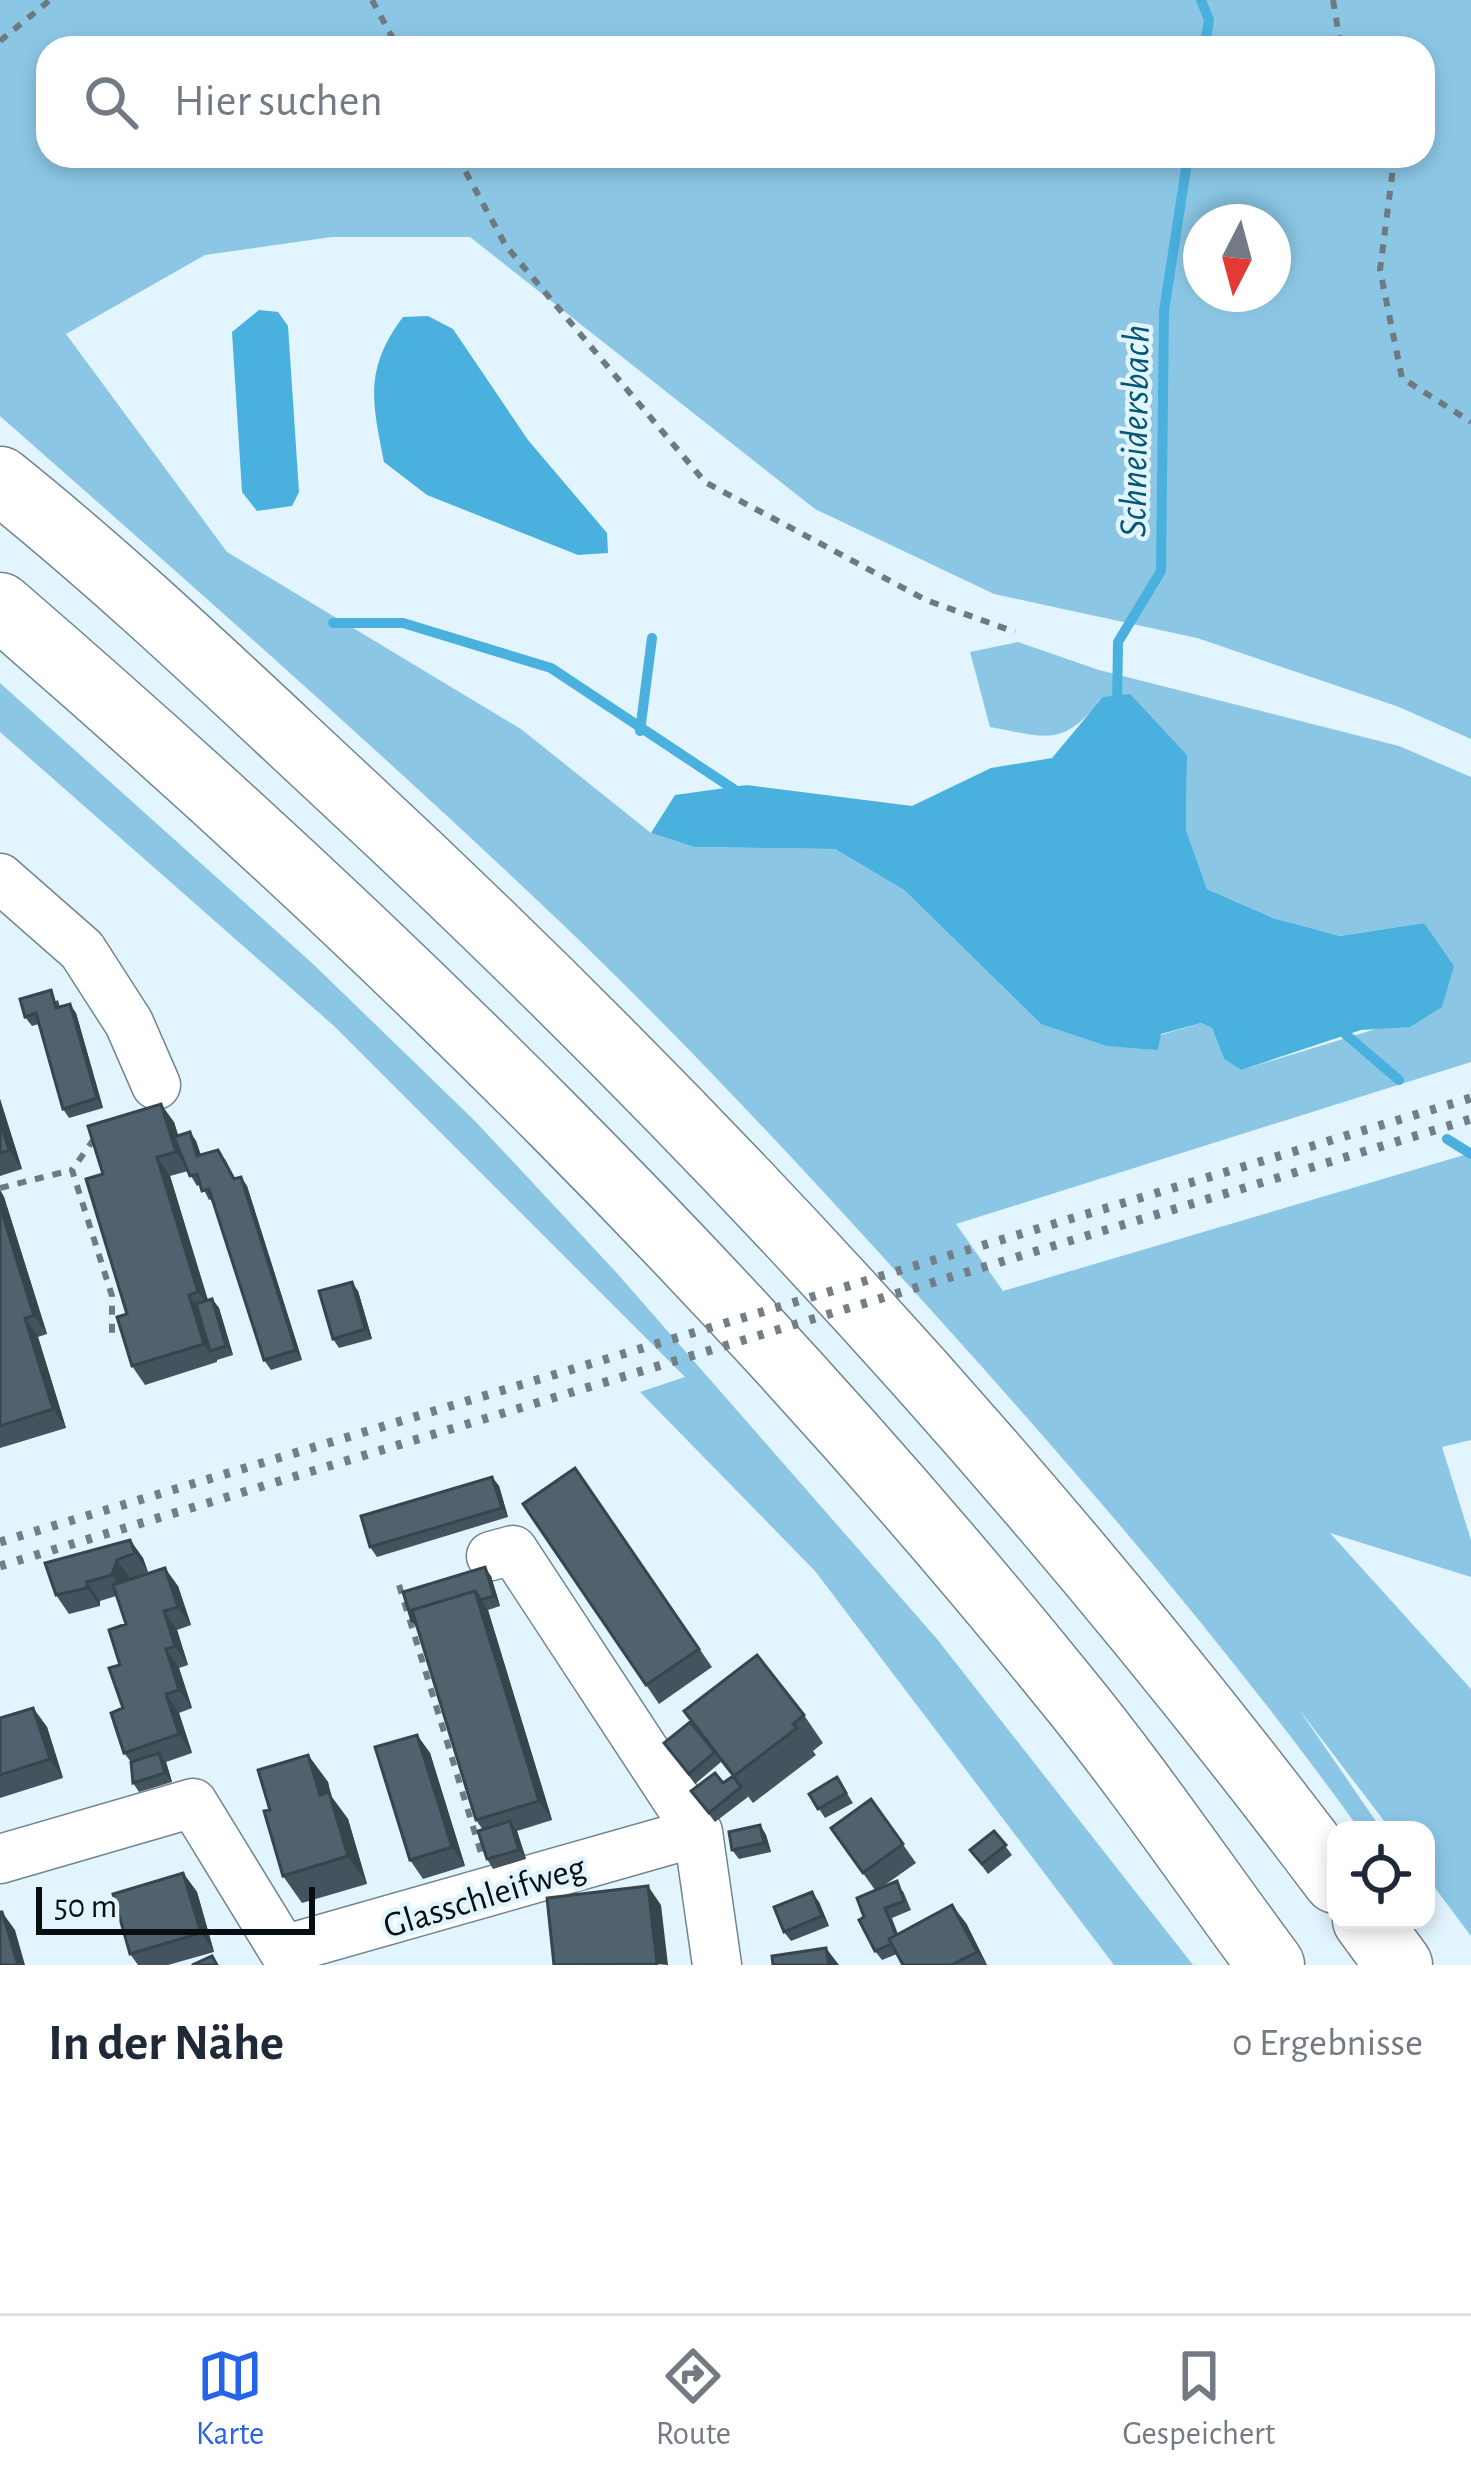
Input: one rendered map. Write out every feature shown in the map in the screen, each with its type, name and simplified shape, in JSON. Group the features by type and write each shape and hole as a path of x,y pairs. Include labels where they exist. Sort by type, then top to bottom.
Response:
{"highway":[{"path":"0,480 90,555 532,962 774,1211 1149,1640 1327,1868"},
{"path":"0,606 229,804 576,1142 709,1280 1066,1688 1271,1965"},
{"path":"1373,1929 1400,1965"}],"street":[{"path":"0,878 82,950 129,1023 156,1085"},
{"path":"491,1556 513,1550 698,1832 717,1965"},
{"name":"Glasschleifweg","path":"0,1859 193,1803 283,1950 698,1832"}],"path":[{"path":"0,41 50,0"},
{"path":"372,0 392,36"},
{"path":"1333,0 1339,36"},
{"path":"464,168 506,246 705,482 926,600 1015,632"},
{"path":"1393,168 1380,270 1402,378 1471,422"},
{"path":"0,1188 72,1170 92,1142 156,1085"},
{"path":"72,1170 112,1296 112,1340"},
{"path":"400,1585 492,1891"}],"shaded area":[{"path":"0,0 1471,0 1471,739 1399,707 1197,638 994,594 815,509 470,237 332,237 205,255 66,334 227,552 521,729 651,833 694,847 835,849 904,890 1041,1024 1161,1035 1201,1023 1212,1028 1224,1059 1241,1070 1392,1024 1410,1027 1424,923 1340,936 1273,918 1207,889 1186,830 1187,755 1103,698 1076,725 1054,735 990,727 970,652 1018,642 1099,670 1399,746 1471,777 1471,1062 956,1224 1003,1291 1471,1153 1471,1440 1442,1447 1471,1540 1471,1577 1330,1533 1471,1689 1471,1936 1435,1888 1435,1821 1384,1821 1298,1708 1376,1821 1353,1821 1209,1633 895,1271 717,1079 437,806 0,416"},
{"path":"259,310 278,312 288,326 299,492 292,506 257,511 242,492 232,332"},
{"path":"428,316 453,329 528,440 607,533 608,553 578,555 427,495 384,462 374,403 382,353 403,317"},
{"path":"0,683 312,963 475,1121 615,1271 937,1639 1193,1965 1114,1965 815,1571 640,1392 685,1377 334,1026 0,732"},
{"path":"1130,694 1187,755 1186,830 1207,889 1273,918 1340,936 1424,923 1454,966 1442,1007 1410,1027 1361,1030 1241,1070 1224,1059 1212,1028 1201,1023 1161,1034 1158,1050 1107,1046 1041,1024 904,890 835,849 694,847 651,833 675,795 747,785 912,806 991,768 1052,758 1103,697"}],"building":[{"path":"51,990 56,1008 70,1004 97,1098 63,1109 36,1013 25,1017 20,999"},
{"path":"161,1104 176,1152 157,1157 198,1292 189,1295 204,1344 132,1366 117,1317 127,1314 86,1179 103,1174 88,1126"},
{"path":"0,1121 9,1150 0,1153"},
{"path":"190,1132 197,1156 218,1150 234,1179 241,1177 296,1350 264,1360 209,1189 202,1191 197,1174 190,1176 174,1137"},
{"path":"0,1206 34,1316 25,1318 53,1409 0,1426"},
{"path":"352,1282 365,1329 333,1339 319,1291"},
{"path":"212,1299 226,1346 210,1351 196,1304"},
{"path":"575,1468 699,1649 646,1685 523,1504"},
{"path":"492,1477 502,1508 370,1547 361,1516"},
{"path":"130,1540 135,1553 117,1560 112,1575 87,1582 87,1588 56,1595 45,1563"},
{"path":"485,1567 494,1596 481,1600 475,1591 412,1610 412,1621 403,1592"},
{"path":"165,1568 178,1607 164,1611 175,1646 166,1649 179,1690 166,1694 179,1734 124,1753 111,1713 123,1708 109,1668 120,1665 109,1630 126,1624 113,1585"},
{"path":"475,1591 539,1801 476,1820 412,1610"},
{"path":"757,1655 804,1715 793,1724 797,1728 734,1776 684,1711"},
{"path":"33,1708 50,1759 0,1775 0,1718"},
{"path":"690,1722 715,1752 689,1774 664,1743"},
{"path":"417,1735 452,1847 410,1860 375,1747"},
{"path":"159,1753 165,1773 133,1783 131,1762"},
{"path":"308,1755 320,1795 329,1792 348,1856 283,1876 258,1770"},
{"path":"715,1773 723,1783 733,1776 741,1787 709,1813 691,1791"},
{"path":"837,1777 846,1793 818,1809 809,1794"},
{"path":"871,1799 903,1844 863,1873 831,1828"},
{"path":"510,1821 519,1850 487,1859 478,1831"},
{"path":"760,1825 764,1843 732,1850 729,1832"},
{"path":"994,1831 1006,1845 982,1864 970,1850"},
{"path":"183,1873 201,1933 130,1954 113,1894"},
{"path":"897,1881 904,1901 885,1908 896,1935 889,1939 891,1944 875,1951 859,1920 864,1917 857,1898"},
{"path":"648,1886 657,1964 554,1965 547,1898"},
{"path":"812,1892 822,1916 784,1932 774,1907"},
{"path":"952,1905 977,1952 951,1965 903,1965 889,1939"},
{"path":"2,1912 18,1965 0,1965"},
{"path":"826,1948 829,1965 773,1965 772,1956"},
{"path":"212,1956 217,1965 192,1965"}],"waterway":[{"name":"Schneidersbach","path":"1201,0 1209,20 1206,36"},
{"name":"Schneidersbach","path":"1117,709 1118,642 1161,571 1164,311 1186,168"},
{"path":"333,623 403,623 551,668 741,794"},
{"path":"640,731 652,638"},
{"name":"Schneidersbach","path":"1336,1026 1399,1080"},
{"name":"Schneidersbach","path":"1447,1139 1471,1154"}],"railway":[{"path":"0,1542 1471,1098"},
{"path":"0,1566 1471,1119"}]}
